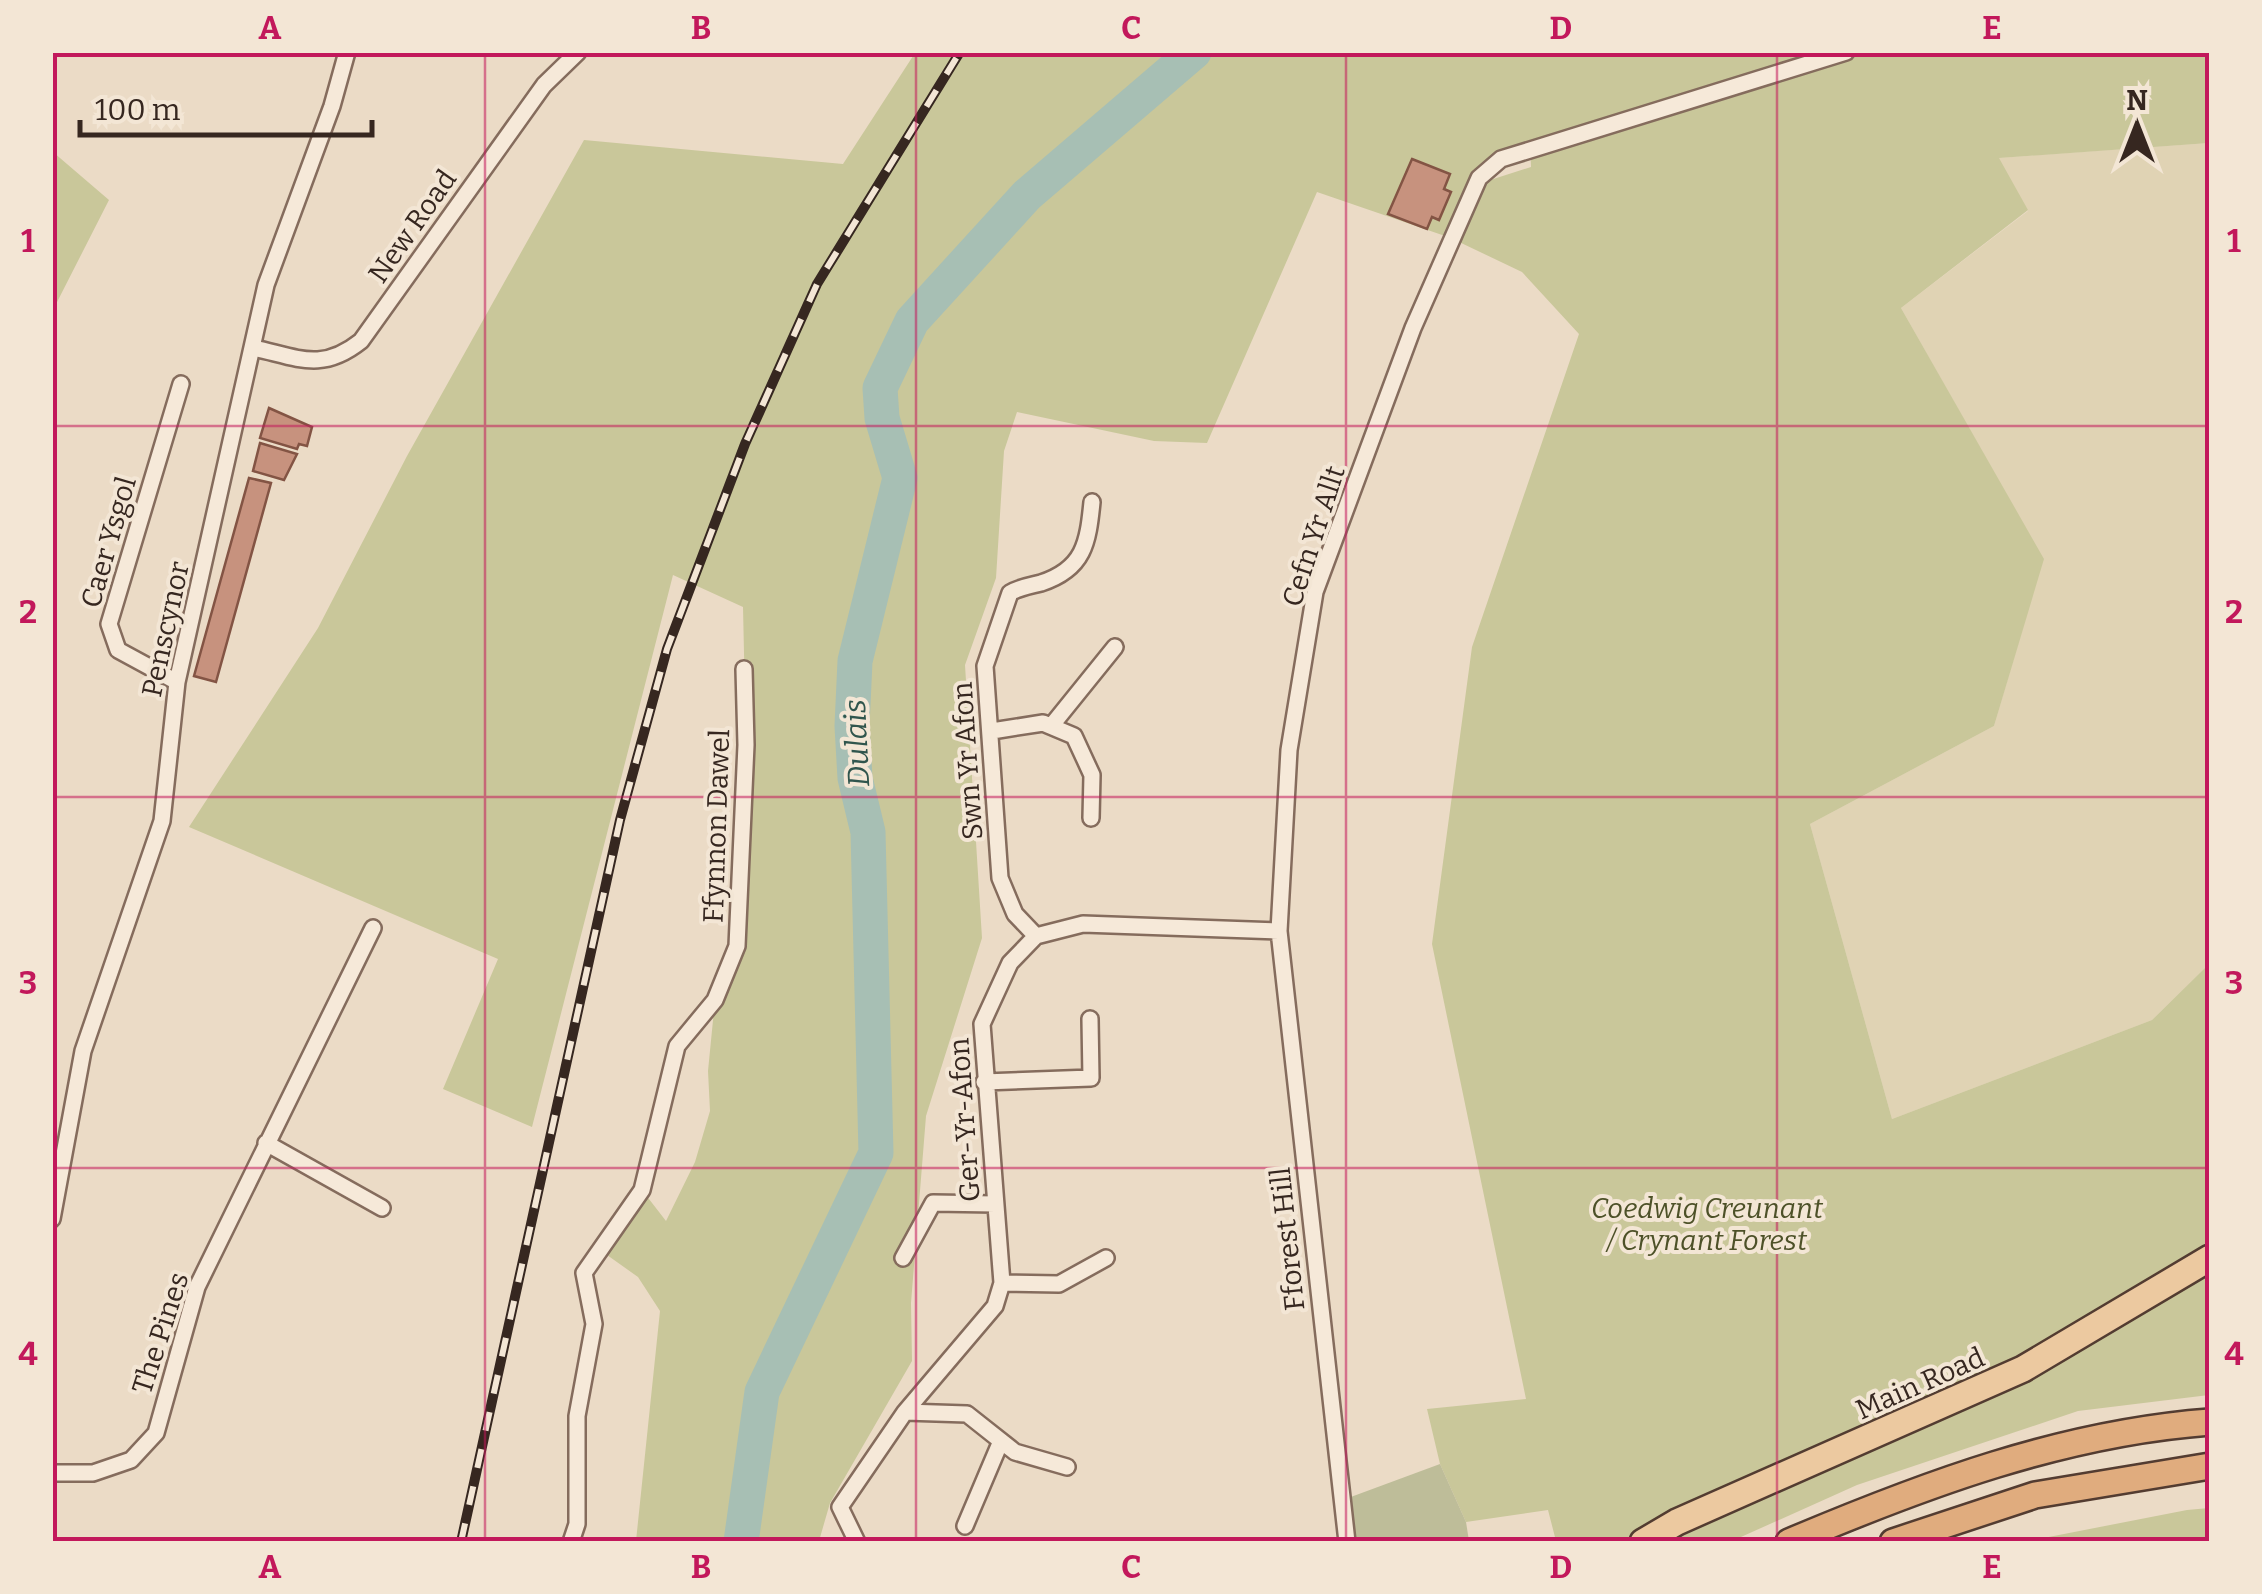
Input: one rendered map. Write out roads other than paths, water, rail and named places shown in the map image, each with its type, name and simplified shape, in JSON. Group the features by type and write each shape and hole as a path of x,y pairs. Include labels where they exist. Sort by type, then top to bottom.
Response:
{"highway":[{"path":"1789,1542 1929,1483 2012,1459 2210,1422"},
{"path":"1893,1542 2036,1494 2210,1466"}],"main road":[{"name":"Main Road","path":"1643,1542 1677,1522 2023,1370 2210,1258"}],"street":[{"name":"Penscynor","path":"52,1219 83,1050 162,822 177,682 266,285 332,106 347,52"},
{"name":"New Road","path":"254,348 321,362 341,357 361,341 544,84 578,52"},
{"name":"Cefn Yr Allt","path":"1279,931 1289,750 1316,592 1413,328 1480,178 1502,159 1846,52"},
{"name":"Caer Ysgol","path":"177,682 118,650 109,624 181,384"},
{"name":"Swn Yr Afon","path":"1036,936 1015,914 1000,878 986,666 1006,600 1020,587 1056,577 1080,558 1088,546 1092,502"},
{"path":"1052,725 1115,647"},
{"name":"Ffynnon Dawel","path":"571,1542 577,1524 577,1416 594,1324 584,1272 642,1190 677,1046 715,1000 736,946 746,745 744,669"},
{"path":"992,731 1052,725 1074,736 1083,748 1092,775 1091,818"},
{"path":"1036,936 1083,924 1279,931"},
{"name":"The Pines","path":"52,1473 93,1474 131,1460 156,1433 197,1287 373,928"},
{"name":"Fforest Hill","path":"1279,931 1347,1542"},
{"name":"Ger-Yr-Afon","path":"1002,1283 982,1024 1010,963 1036,936"},
{"path":"984,1082 1091,1078 1090,1019"},
{"path":"266,1142 382,1208"},
{"path":"904,1258 933,1203 995,1204"},
{"path":"857,1542 840,1507 905,1412 994,1306 1002,1283 1060,1284 1106,1258"},
{"path":"905,1412 967,1414 1015,1452 1067,1466"},
{"path":"965,1526 1001,1441"}],"waterway":[{"name":"Dulais","path":"741,1542 762,1392 876,1153 868,832 855,778 852,726 855,661 900,478 882,418 880,388 912,321 1027,195 1194,52"}],"railway":[{"path":"461,1542 620,820 667,649 745,444 817,284 960,52"}],"park label":[{"name":"Coedwig Creunant / Crynant Forest","path":"1707,1224"}]}
